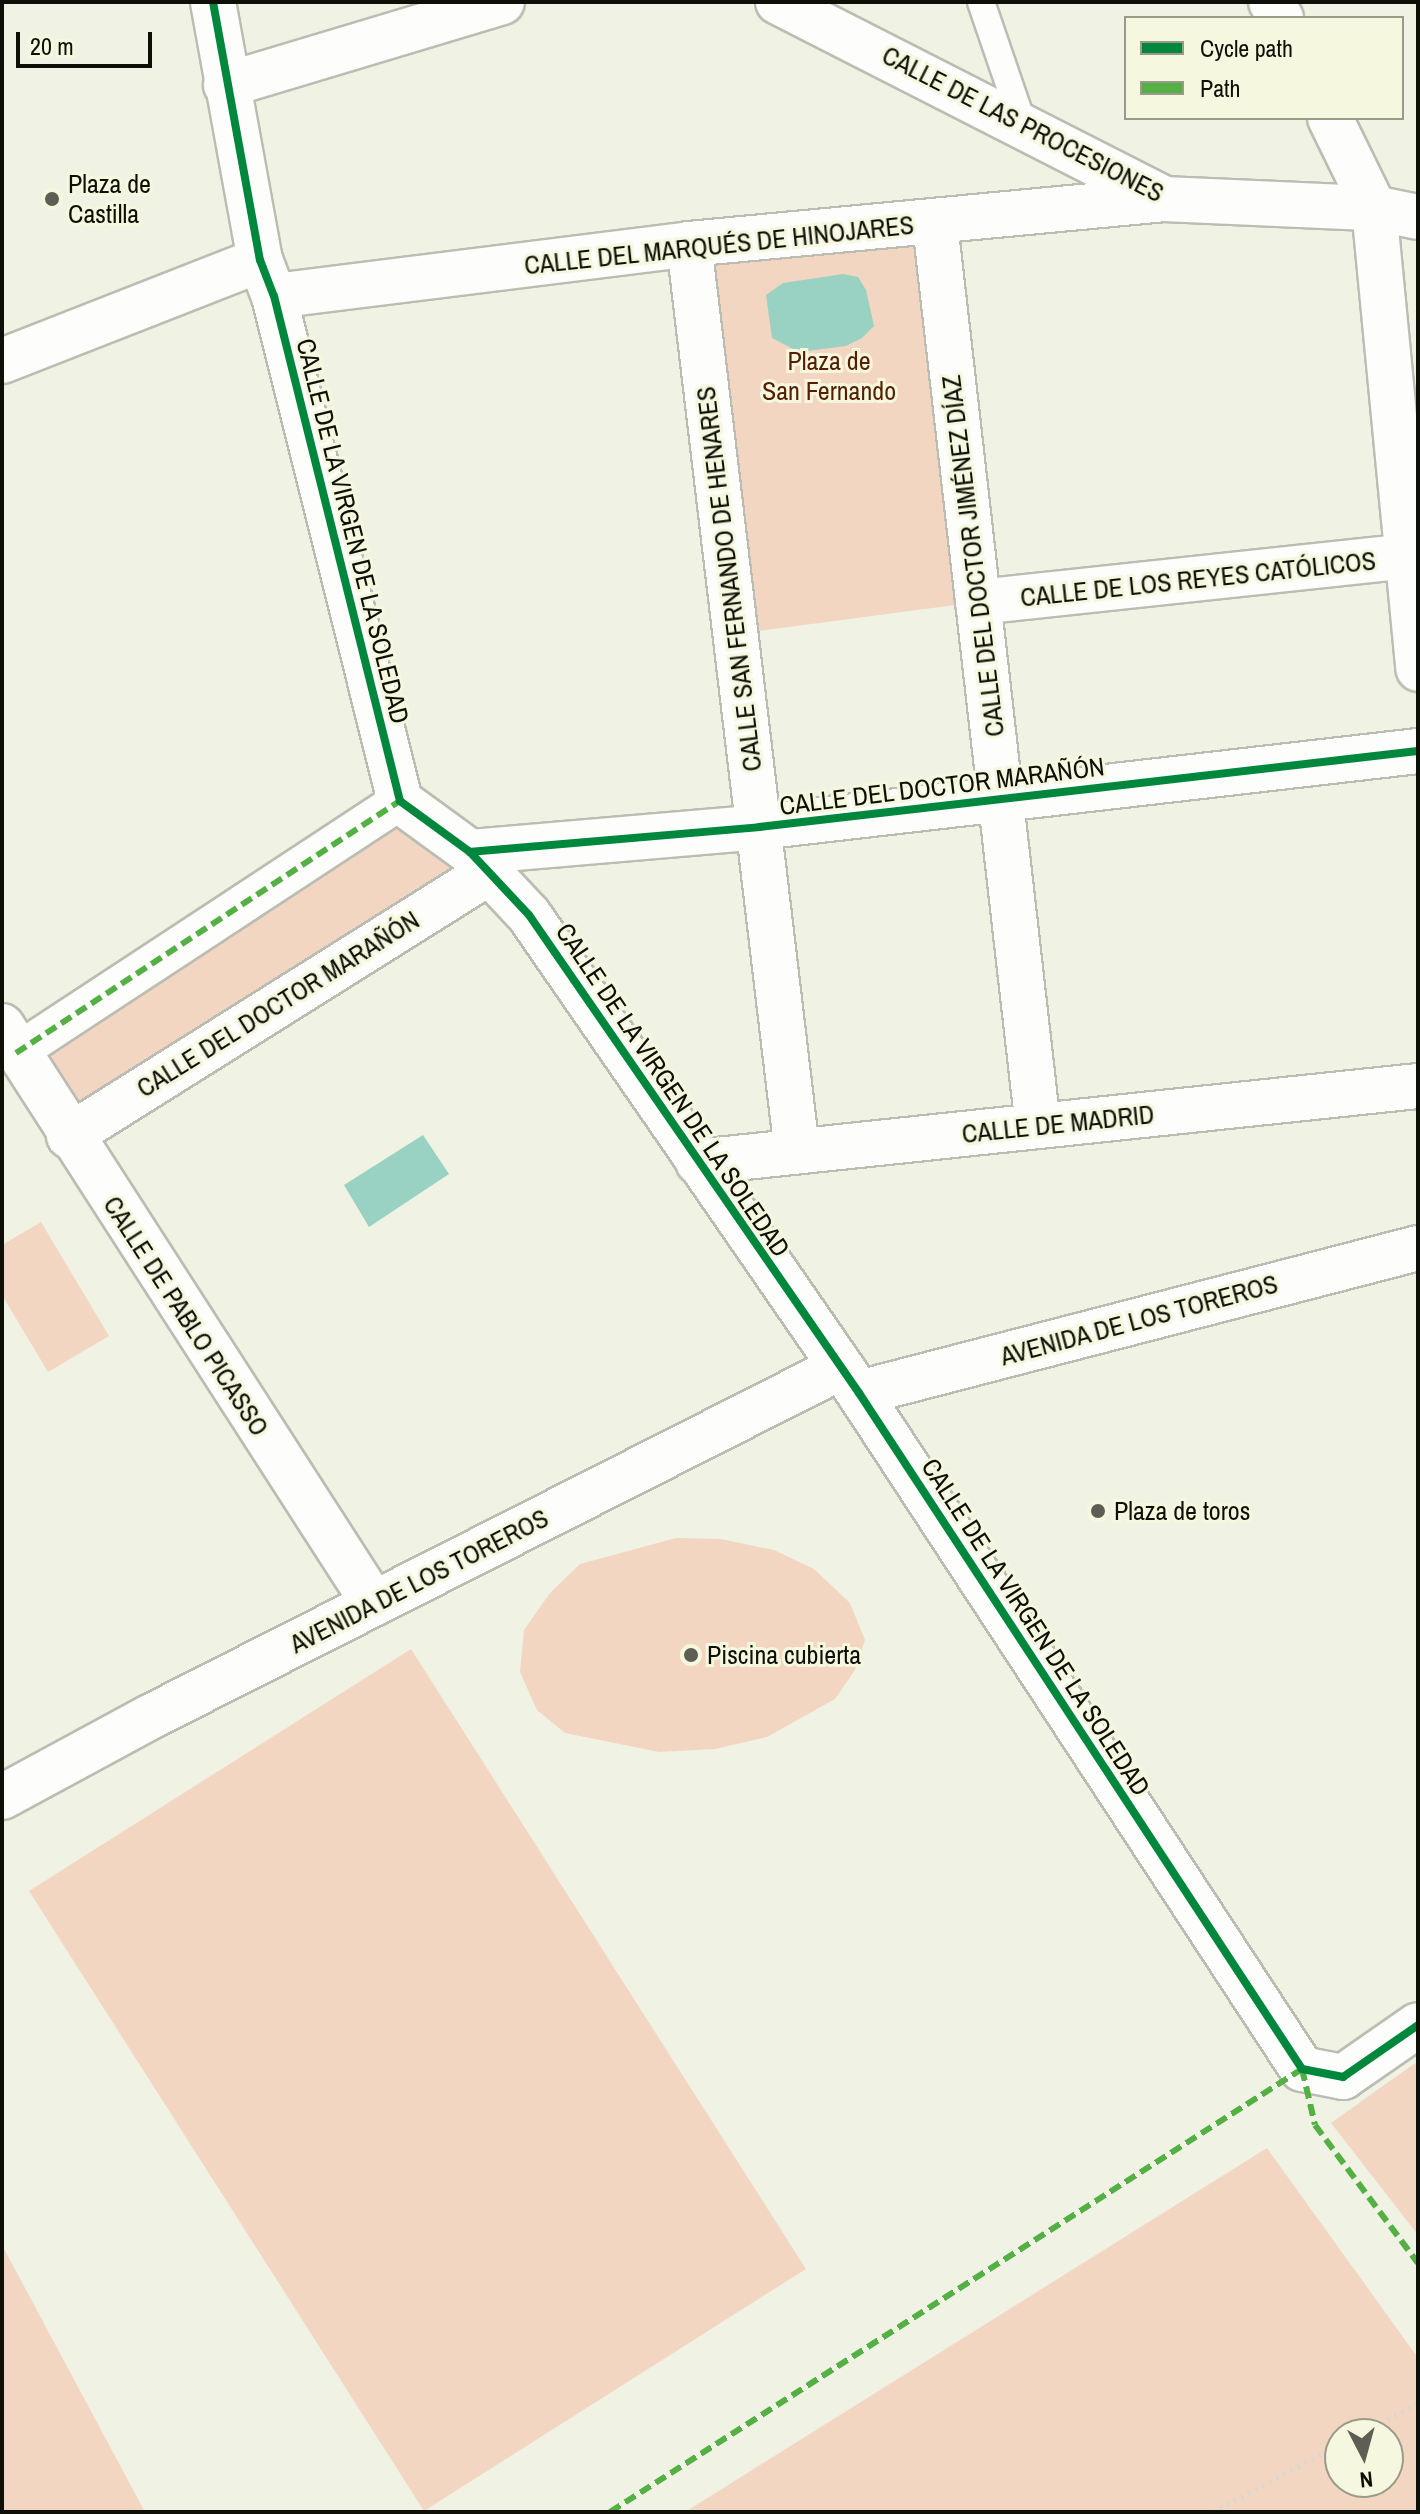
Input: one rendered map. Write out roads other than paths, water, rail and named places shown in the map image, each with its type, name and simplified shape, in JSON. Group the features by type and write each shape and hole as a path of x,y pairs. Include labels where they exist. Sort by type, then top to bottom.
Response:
{"street":[{"name":"CALLE DE LA VIRGEN DE LA SOLEDAD","path":"213,2 226,85 267,278 400,801 479,862 529,915 849,1380 1302,2069 1343,2077 1418,2025"},
{"path":"226,85 502,2"},
{"name":"CALLE DE LAS PROCESIONES","path":"778,2 1164,199 1374,208 1418,217"},
{"path":"1331,120 1374,208 1412,556 1418,669"},
{"name":"CALLE DEL MARQUÉS DE HINOJARES","path":"2,361 267,278 935,224 1164,199"},
{"name":"CALLE DEL DOCTOR JIMÉNEZ DÍAZ","path":"935,224 1038,1126"},
{"name":"CALLE SAN FERNANDO DE HENARES","path":"689,244 797,1151"},
{"name":"CALLE DE LOS REYES CATÓLICOS","path":"978,602 1412,556"},
{"name":"CALLE DEL DOCTOR MARAÑÓN","path":"69,1136 479,862 1418,751"},
{"path":"9,1040 400,801"},
{"name":"CALLE DE PABLO PICASSO","path":"9,1040 374,1604"},
{"name":"CALLE DE MADRID","path":"698,1162 1418,1086"},
{"name":"AVENIDA DE LOS TOREROS","path":"2,1797 374,1604 849,1380 1418,1248"}],"lane":[{"path":"981,2 1023,125"}],"water":[{"path":"843,274 858,277 866,290 874,326 862,338 846,346 799,352 772,338 766,295 783,283"},
{"path":"423,1135 449,1174 369,1227 344,1185"}],"place":[{"name":"Plaza de Castilla","path":"52,199"},
{"name":"Plaza de toros","path":"1098,1511"},
{"name":"Piscina cubierta","path":"691,1655"}],"park label":[{"name":"Plaza de San Fernando","path":"829,376"}]}
